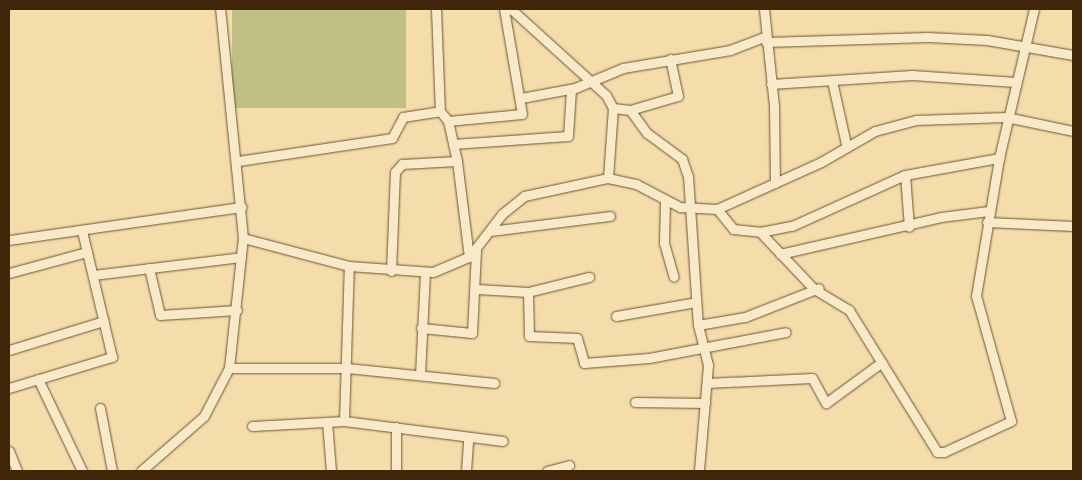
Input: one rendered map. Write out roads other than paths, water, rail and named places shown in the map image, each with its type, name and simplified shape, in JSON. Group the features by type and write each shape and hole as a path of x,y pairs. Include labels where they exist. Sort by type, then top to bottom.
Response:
{"street":[{"path":"141,471 204,416 229,368 243,238 238,162 220,9"},
{"path":"421,328 472,333 477,289 473,253 453,144 448,120 440,111 436,9"},
{"path":"448,120 519,115 520,98 504,9"},
{"path":"510,9 590,78 613,108 608,178"},
{"path":"764,9 765,40 771,84 775,183"},
{"path":"760,232 814,288 819,288 849,310 856,326 882,362 940,452 1010,423 1003,390 976,296 1006,118 1034,9"},
{"path":"520,98 571,89 590,78 670,59 730,50 765,40 928,38 1025,46 1073,55"},
{"path":"613,108 630,110 678,96 670,59"},
{"path":"771,84 950,74 1016,82"},
{"path":"832,81 846,144"},
{"path":"453,144 568,136 571,89"},
{"path":"630,110 643,129 682,159 693,208 696,302 707,383 699,471"},
{"path":"238,162 392,138 403,117 440,111"},
{"path":"243,238 348,266 391,271 425,272 473,253 492,231 502,214 524,196 608,178 636,184 665,200 693,208 717,209 821,162 846,144 916,120 1006,118 1073,131"},
{"path":"717,209 733,229 760,232 792,226 905,175 999,158"},
{"path":"391,271 395,172 402,164 456,162"},
{"path":"905,175 909,227"},
{"path":"665,200 664,243 674,277"},
{"path":"9,240 242,207"},
{"path":"780,254 909,227 960,213 989,211"},
{"path":"492,231 610,216"},
{"path":"987,222 1073,226"},
{"path":"9,388 110,360 113,352 82,231"},
{"path":"9,273 87,252"},
{"path":"93,275 241,257"},
{"path":"344,421 347,368 348,266"},
{"path":"149,268 160,315 236,310"},
{"path":"420,375 425,272"},
{"path":"477,289 528,292 589,277"},
{"path":"698,325 745,317 819,288"},
{"path":"528,292 529,336 577,338 584,362 703,349 786,332"},
{"path":"616,316 696,302"},
{"path":"9,350 104,321"},
{"path":"707,383 812,378 826,403 882,362"},
{"path":"229,368 347,368 494,383"},
{"path":"38,380 82,471"},
{"path":"635,402 705,404"},
{"path":"100,408 112,471"},
{"path":"252,426 344,421 396,427 468,439 503,441"},
{"path":"327,422 331,471"},
{"path":"396,427 396,471"},
{"path":"466,471 468,439"},
{"path":"9,451 17,471"},
{"path":"547,471 569,465"}]}
